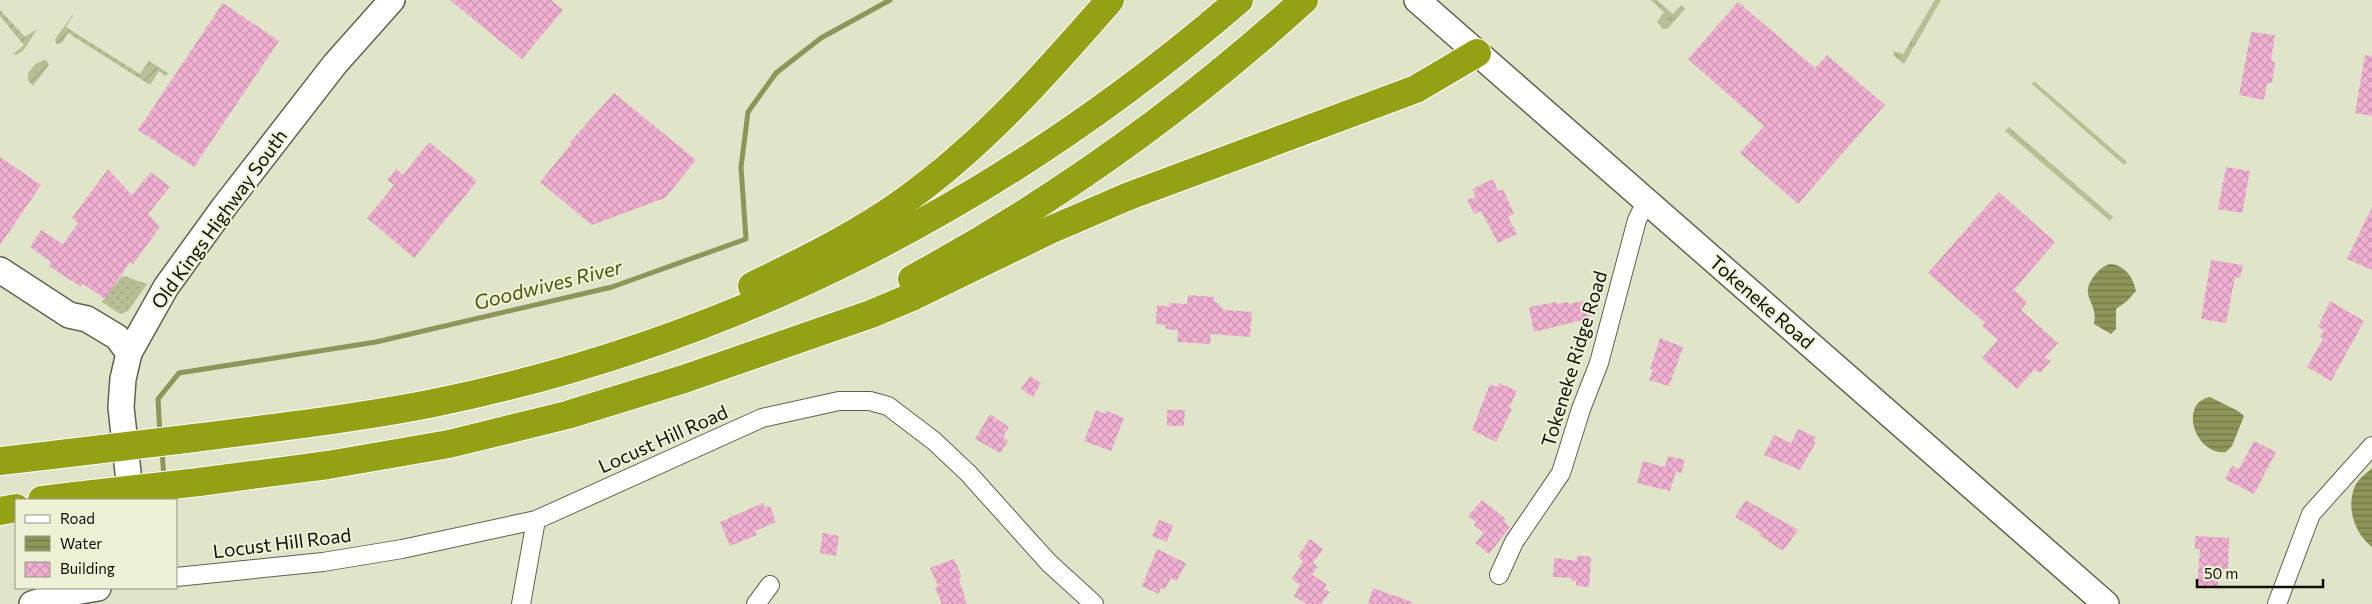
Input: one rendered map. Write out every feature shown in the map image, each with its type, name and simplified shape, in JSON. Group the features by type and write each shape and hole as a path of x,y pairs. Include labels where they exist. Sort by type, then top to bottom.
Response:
{"highway":[{"path":"606,358 814,255 906,200 949,167 990,131 1030,91 1110,0"},
{"path":"0,461 311,423 430,404 492,390 606,358 726,316 781,293 890,241 996,181 1095,115 1183,48 1239,0"},
{"path":"684,379 797,334 852,309 915,277 1013,222 1071,185 1164,119 1304,0"},
{"path":"65,498 336,464 449,444 568,415 684,379 870,314 914,296 1050,230 1120,200 1416,89 1477,53"},
{"path":"0,453 69,452"},
{"path":"0,505 15,503"},
{"path":"0,511 15,508"}],"main road":[{"name":"Old Kings Highway South","path":"131,499 121,408 123,379 129,353 166,287 224,207 335,64 392,0"},
{"name":"Tokeneke Road","path":"1417,0 2106,604"},
{"path":"0,270 69,315 87,319 117,337 129,353"},
{"path":"32,604 63,594 92,589"}],"street":[{"name":"Tokeneke Ridge Road","path":"1499,576 1514,542 1561,473 1581,409 1599,363 1637,220 1647,200"},
{"name":"Locust Hill Road","path":"178,577 331,560 402,548 536,520 762,418 839,401 870,401 888,406 934,442 968,473 1049,563 1094,604"},
{"path":"2277,604 2311,514 2372,446"},
{"path":"522,604 536,520"},
{"path":"756,604 770,585"}],"green space":[{"path":"1651,0 1657,0 1673,14 1681,5 1685,9 1668,28 1663,29 1657,22 1664,12"},
{"path":"1935,0 1941,0 1904,64 1894,56 1893,51 1903,54"},
{"path":"0,10 25,37 37,29 24,50 17,55 13,54 24,45 0,16"},
{"path":"75,12 66,27 140,74 149,61 168,73 166,76 159,71 150,85 68,33 62,43 56,44 55,39"},
{"path":"44,60 49,65 33,86 28,80 28,73 36,64"},
{"path":"2034,81 2127,162 2124,165 2032,84"},
{"path":"2009,127 2113,217 2110,221 2005,131"},
{"path":"124,276 147,284 128,311 120,314 102,302 121,277"}],"water":[{"path":"2110,264 2124,269 2128,273 2136,291 2116,309 2116,329 2111,334 2094,324 2094,310 2088,295 2090,283 2096,274 2103,267"},
{"path":"2210,397 2244,416 2232,446 2226,452 2215,451 2206,446 2194,428 2193,418 2195,409 2200,401"},
{"path":"2372,468 2372,547 2360,535 2356,527 2351,502 2356,483"}],"building":[{"path":"450,0 551,0 563,10 522,59"},
{"path":"1738,2 1815,68 1827,55 1885,105 1798,204 1740,153 1764,126 1688,59"},
{"path":"223,3 279,41 194,167 138,130"},
{"path":"2251,32 2275,35 2271,61 2275,62 2272,83 2267,83 2264,100 2239,95"},
{"path":"2365,55 2372,56 2372,116 2355,113"},
{"path":"614,93 696,160 665,198 592,225 540,182 572,143 570,142"},
{"path":"429,142 477,181 414,258 367,218 394,185 387,180 396,169 403,175"},
{"path":"0,157 41,185 0,245"},
{"path":"2226,167 2250,171 2242,213 2218,209"},
{"path":"108,169 132,195 151,172 170,187 148,214 160,227 133,264 130,262 105,299 83,284 81,287 49,266 51,262 30,247 41,230 63,244 78,223 72,218"},
{"path":"1493,179 1498,191 1503,189 1514,214 1508,217 1517,234 1498,243 1481,211 1474,214 1467,200 1476,197 1472,189"},
{"path":"1999,192 2055,242 2014,290 2027,302 2021,310 2058,343 2045,357 2051,361 2040,373 2035,369 2017,389 1982,358 1998,340 1982,326 1985,323 1928,273"},
{"path":"2372,207 2372,270 2347,259"},
{"path":"2211,260 2243,265 2240,278 2235,277 2226,323 2201,319"},
{"path":"1188,295 1214,297 1214,300 1224,310 1252,312 1250,337 1211,334 1210,344 1177,342 1178,330 1165,329 1166,325 1156,324 1157,305 1169,307 1169,303 1187,304"},
{"path":"1588,300 1591,318 1534,332 1529,307 1556,302 1557,304 1568,302 1569,304"},
{"path":"2330,301 2364,321 2331,381 2307,367 2323,339 2320,337 2324,330 2318,327"},
{"path":"1660,338 1683,347 1669,386 1649,380 1653,370 1650,369"},
{"path":"1030,376 1041,383 1033,397 1021,389"},
{"path":"1499,383 1517,391 1509,408 1512,409 1496,442 1472,430 1490,384 1497,387"},
{"path":"1096,410 1106,414 1107,411 1124,418 1111,451 1084,441"},
{"path":"1167,410 1185,410 1184,426 1167,426"},
{"path":"990,414 1009,427 1003,437 1008,441 1000,453 975,439"},
{"path":"1798,429 1816,437 1814,441 1816,442 1800,470 1764,455 1774,435 1791,443"},
{"path":"2254,441 2276,452 2254,494 2225,479 2232,466 2239,469"},
{"path":"1668,456 1685,460 1681,473 1676,472 1670,491 1637,483 1643,461 1665,467"},
{"path":"1482,500 1506,519 1504,522 1510,527 1489,554 1475,543 1484,533 1474,525 1476,522 1468,516"},
{"path":"1746,500 1798,530 1783,551 1759,535 1761,533 1735,517"},
{"path":"763,503 765,508 770,506 776,522 755,531 757,535 730,546 720,522"},
{"path":"1159,520 1173,525 1167,542 1152,536"},
{"path":"823,533 839,536 836,556 820,553"},
{"path":"2195,536 2229,538 2228,571 2218,570 2218,588 2197,587 2200,549 2195,549"},
{"path":"1310,539 1323,549 1313,563 1318,567 1312,574 1327,585 1324,588 1330,592 1321,604 1306,604 1294,596 1300,585 1292,579 1303,562 1298,556"},
{"path":"1157,549 1186,563 1177,581 1171,578 1165,589 1161,588 1158,594 1142,586"},
{"path":"1577,555 1591,557 1589,587 1576,586 1576,581 1571,581 1572,578 1553,577 1554,558 1577,561"},
{"path":"954,559 962,577 959,579 967,604 942,604 935,588 938,586 930,568"},
{"path":"1373,588 1412,602 1412,604 1368,604"}],"waterway":[{"name":"Goodwives River","path":"160,435 158,399 179,373 376,342 612,287 746,239 741,167 748,112 776,73 821,38 890,0"},
{"name":"Goodwives River","path":"162,451 164,477"}]}
